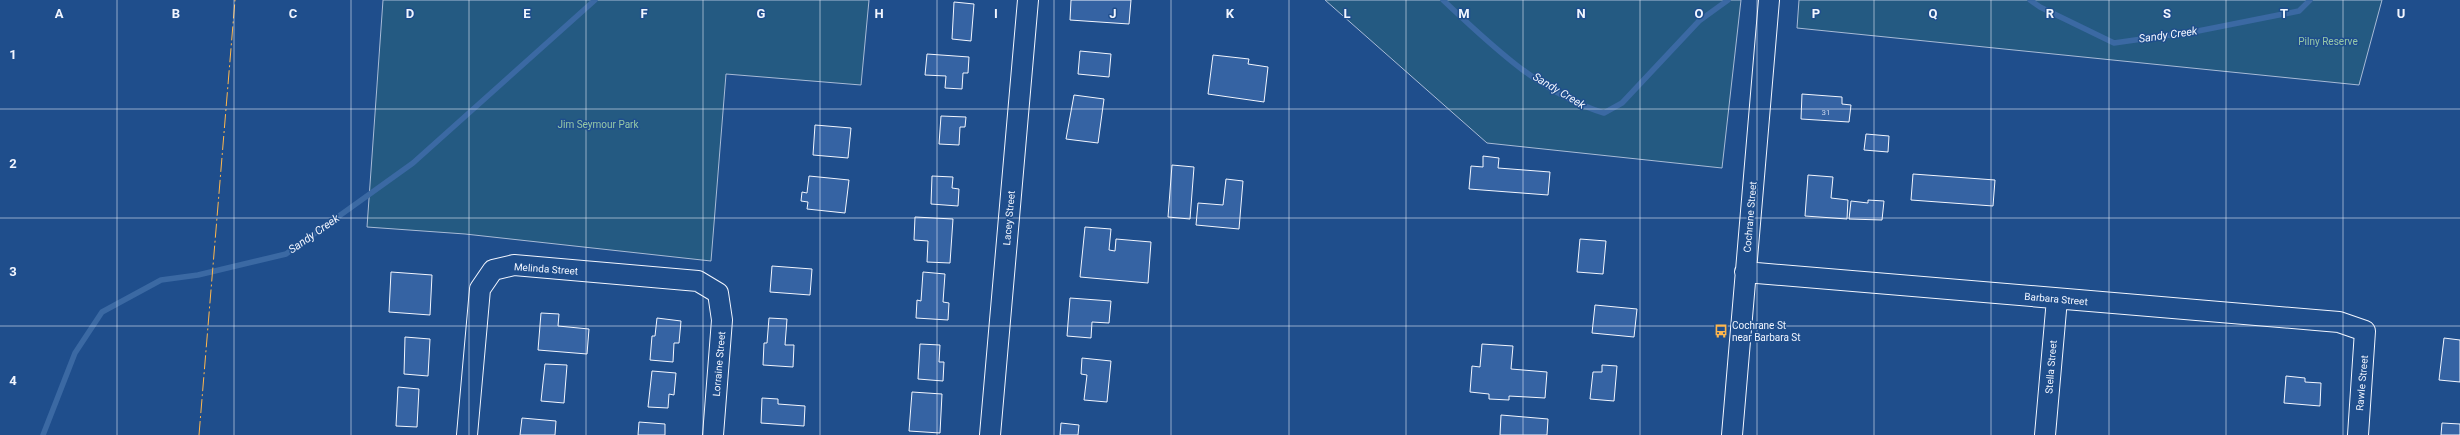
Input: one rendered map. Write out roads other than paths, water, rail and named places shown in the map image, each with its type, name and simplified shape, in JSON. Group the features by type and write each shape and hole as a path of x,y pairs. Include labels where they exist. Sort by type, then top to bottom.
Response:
{"street":[{"name":"Lacey Street","path":"990,435 1028,0"},
{"name":"Cochrane Street","path":"1732,435 1769,0"},
{"name":"Melinda Street","path":"467,435 480,289 493,270 514,265 698,281 718,293"},
{"name":"Barbara Street","path":"1745,272 2339,322 2365,331"},
{"name":"Lorraine Street","path":"713,435 722,320 718,293"},
{"name":"Stella Street","path":"2045,435 2057,299"},
{"name":"Rawle Street","path":"2358,435 2365,331"}],"waterway":[{"name":"Sandy Creek","path":"43,435 75,353 102,312 161,280 198,275 286,254 413,163 595,0"},
{"name":"Sandy Creek","path":"1443,0 1479,34 1518,66 1559,94 1604,113 1622,103 1699,21 1728,0"},
{"name":"Sandy Creek","path":"2030,0 2040,7 2114,43 2198,31 2299,11 2310,0"}],"place":[{"name":"Cochrane St near Barbara St","path":"1721,331"}],"park label":[{"name":"Pilny Reserve","path":"2328,41"},
{"name":"Jim Seymour Park","path":"598,124"}]}
